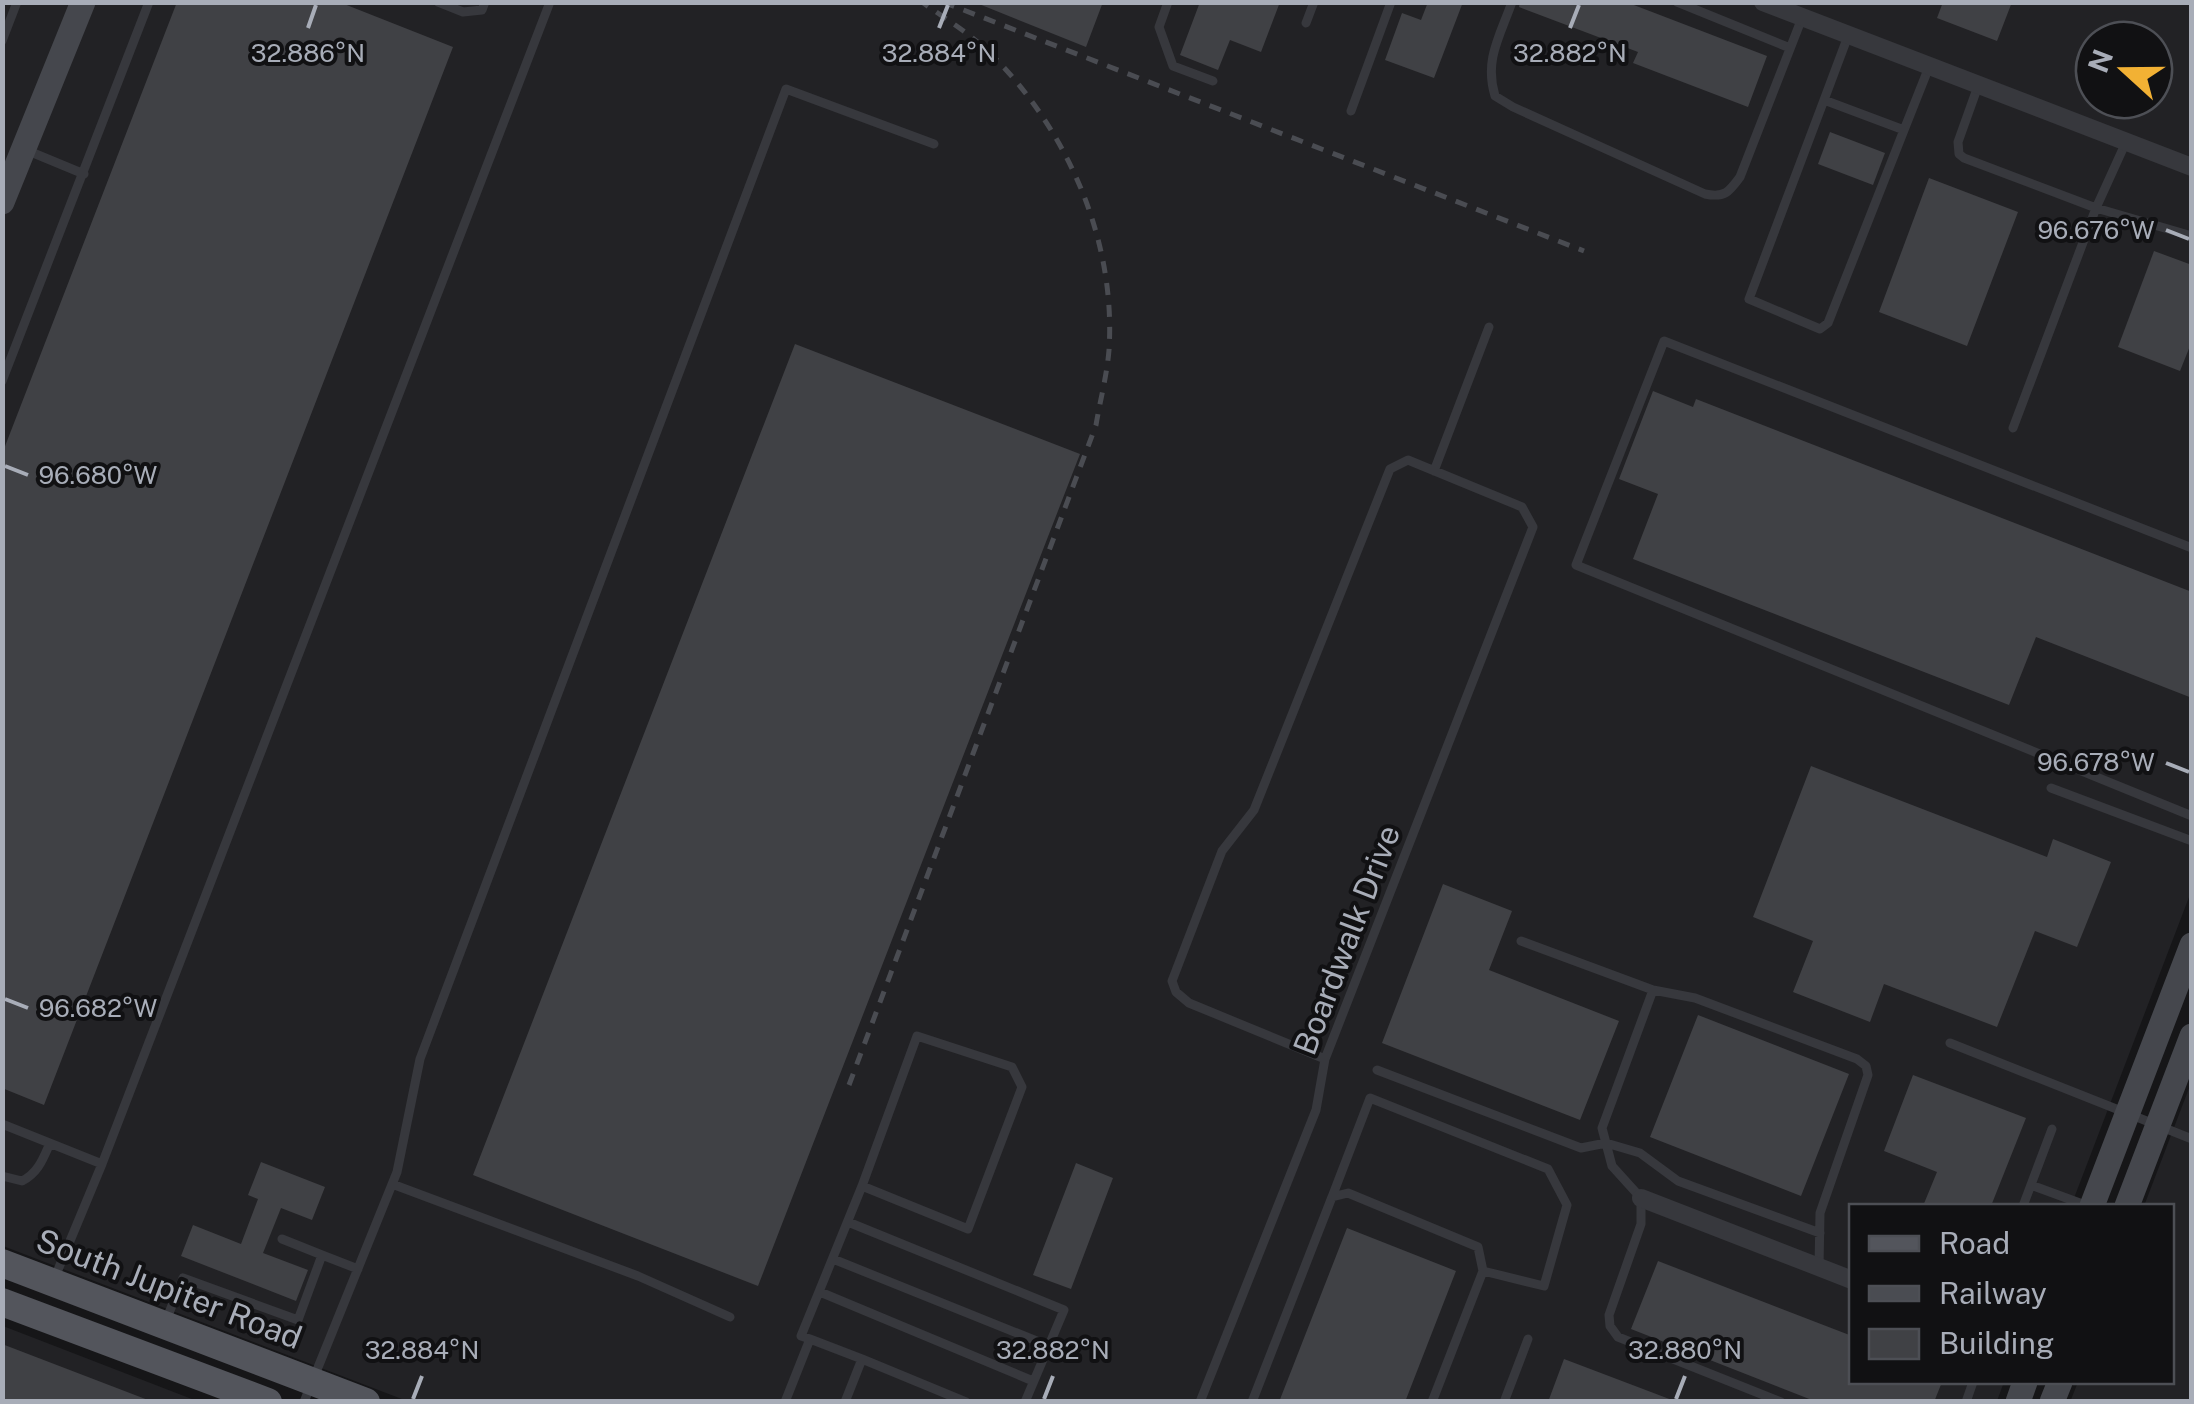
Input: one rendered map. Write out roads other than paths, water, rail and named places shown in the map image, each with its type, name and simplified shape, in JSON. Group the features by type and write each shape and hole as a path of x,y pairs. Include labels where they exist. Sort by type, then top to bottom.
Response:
{"main road":[{"path":"2,202 13,145 83,2"},
{"path":"2091,1204 2192,945"},
{"path":"2128,1204 2192,1036"},
{"name":"South Jupiter Road","path":"2,1263 164,1325 308,1392 366,1402"},
{"path":"2,1302 268,1402"}],"street":[{"path":"1763,2 2192,167"},
{"path":"1641,1198 1849,1279"}],"lane":[{"path":"2,42 18,2"},
{"path":"2,382 149,2"},
{"path":"438,2 463,12 482,10 485,2"},
{"path":"53,1282 550,2"},
{"path":"1168,2 1159,27 1173,66 1213,81"},
{"path":"1306,23 1314,2"},
{"path":"1351,112 1391,2"},
{"path":"1512,2 1490,62 1495,96 1688,186 1718,196 1730,190 1740,177 1802,18"},
{"path":"1684,4 1790,48"},
{"path":"1848,36 1749,299 1820,329 1828,323 1930,67"},
{"path":"1978,86 1958,142 1959,154 2096,208 2192,236"},
{"path":"308,1392 397,1172 420,1059 786,89 934,144"},
{"path":"1824,100 1904,130"},
{"path":"2013,428 2096,208 2126,142"},
{"path":"13,145 84,174"},
{"path":"1325,1059 1188,1003 1176,992 1172,981 1222,851 1254,810 1390,470 1408,460 1434,470 1489,327"},
{"path":"2192,548 1664,341 1576,565 2192,816"},
{"name":"Boardwalk Drive","path":"1200,1402 1316,1110 1325,1059 1533,527 1522,507 1434,470"},
{"path":"2051,788 2192,841"},
{"path":"1521,941 1653,990 1695,998 1857,1059 1866,1066 1868,1075 1820,1213 1820,1267"},
{"path":"1653,990 1602,1128 1612,1166 1641,1198 1641,1224 1609,1315 1610,1326 1618,1338 1782,1402"},
{"path":"862,1186 968,1229 1022,1086 1012,1067 917,1036 802,1336 966,1402"},
{"path":"1950,1043 2192,1139"},
{"path":"1377,1070 1582,1148 1606,1142 1640,1154 1678,1181 1820,1233"},
{"path":"1252,1402 1370,1098 1548,1169 1567,1205 1544,1286 1483,1270"},
{"path":"2,1124 102,1164"},
{"path":"2024,1204 2052,1129"},
{"path":"2,1176 22,1181 31,1176 50,1143"},
{"path":"392,1184 638,1276 730,1317"},
{"path":"2031,1186 2084,1204"},
{"path":"1332,1197 1348,1193 1478,1247 1483,1270 1432,1402"},
{"path":"848,1222 1064,1310 1025,1402"},
{"path":"282,1239 358,1269"},
{"path":"164,1325 183,1278 298,1320 322,1255"},
{"path":"833,1259 1049,1346"},
{"path":"820,1292 1034,1382"},
{"path":"785,1402 810,1339"},
{"path":"1504,1402 1528,1340"},
{"path":"845,1402 862,1359"}],"railway":[{"path":"849,1085 1096,425 1109,350 1105,270 1096,230 1065,155 1045,120 995,58 922,2"},
{"path":"943,2 1584,251"}]}
